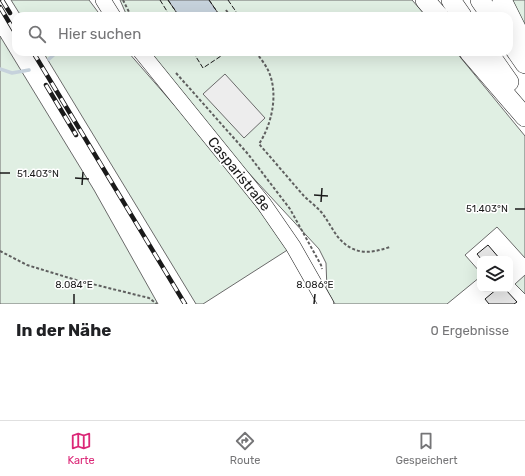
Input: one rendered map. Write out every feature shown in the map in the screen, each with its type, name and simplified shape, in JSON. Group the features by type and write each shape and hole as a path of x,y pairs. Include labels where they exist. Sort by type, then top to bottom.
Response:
{"highway":[{"path":"425,0 436,12"},
{"path":"450,0 459,12"},
{"path":"480,0 488,12"},
{"path":"502,0 508,12"},
{"path":"513,22 525,46"},
{"path":"513,47 525,64"},
{"path":"472,56 525,117"},
{"path":"491,56 525,104"}],"main road":[{"path":"103,0 111,12"},
{"name":"Casparistraße","path":"144,56 264,204 293,246 326,304"}],"path":[{"path":"123,0 129,12"},
{"path":"259,56 268,70 272,83 274,100 266,134 259,144 322,213 338,238 343,242 352,248 365,252 373,252 390,248"},
{"path":"0,251 27,265 76,280 149,298 157,304"}],"green space":[{"path":"11,0 89,0 98,12 18,12"},
{"path":"120,0 168,0 176,12 125,12"},
{"path":"209,0 412,0 422,12 217,12"},
{"path":"512,0 525,0 525,28"},
{"path":"0,36 94,190 158,304 0,304"},
{"path":"45,56 131,56 209,145 289,249 203,304 196,304"},
{"path":"152,56 459,56 525,136 525,258 497,227 465,255 477,269 477,279 447,304 335,304 327,290 326,263 319,249 232,155"},
{"path":"525,275 525,294 515,284"}],"shaded area":[{"path":"168,0 209,0 217,12 176,12"},
{"path":"225,74 265,118 244,138 203,94"}],"building":[{"path":"488,245 497,256 479,256 477,254"},
{"path":"493,292 508,292 517,302 514,304 489,304 485,299"}],"waterway":[{"path":"49,59 52,56"},
{"path":"0,69 12,73 29,70"}],"railway":[{"path":"2,0 10,13"},
{"path":"0,7 12,27"},
{"path":"35,56 185,304"},
{"path":"46,85 76,135"}],"fence":[{"path":"160,0 168,12"},
{"path":"168,0 176,12"},
{"path":"209,0 217,12"},
{"path":"228,0 236,12"},
{"path":"196,56 203,68 221,56"}]}
